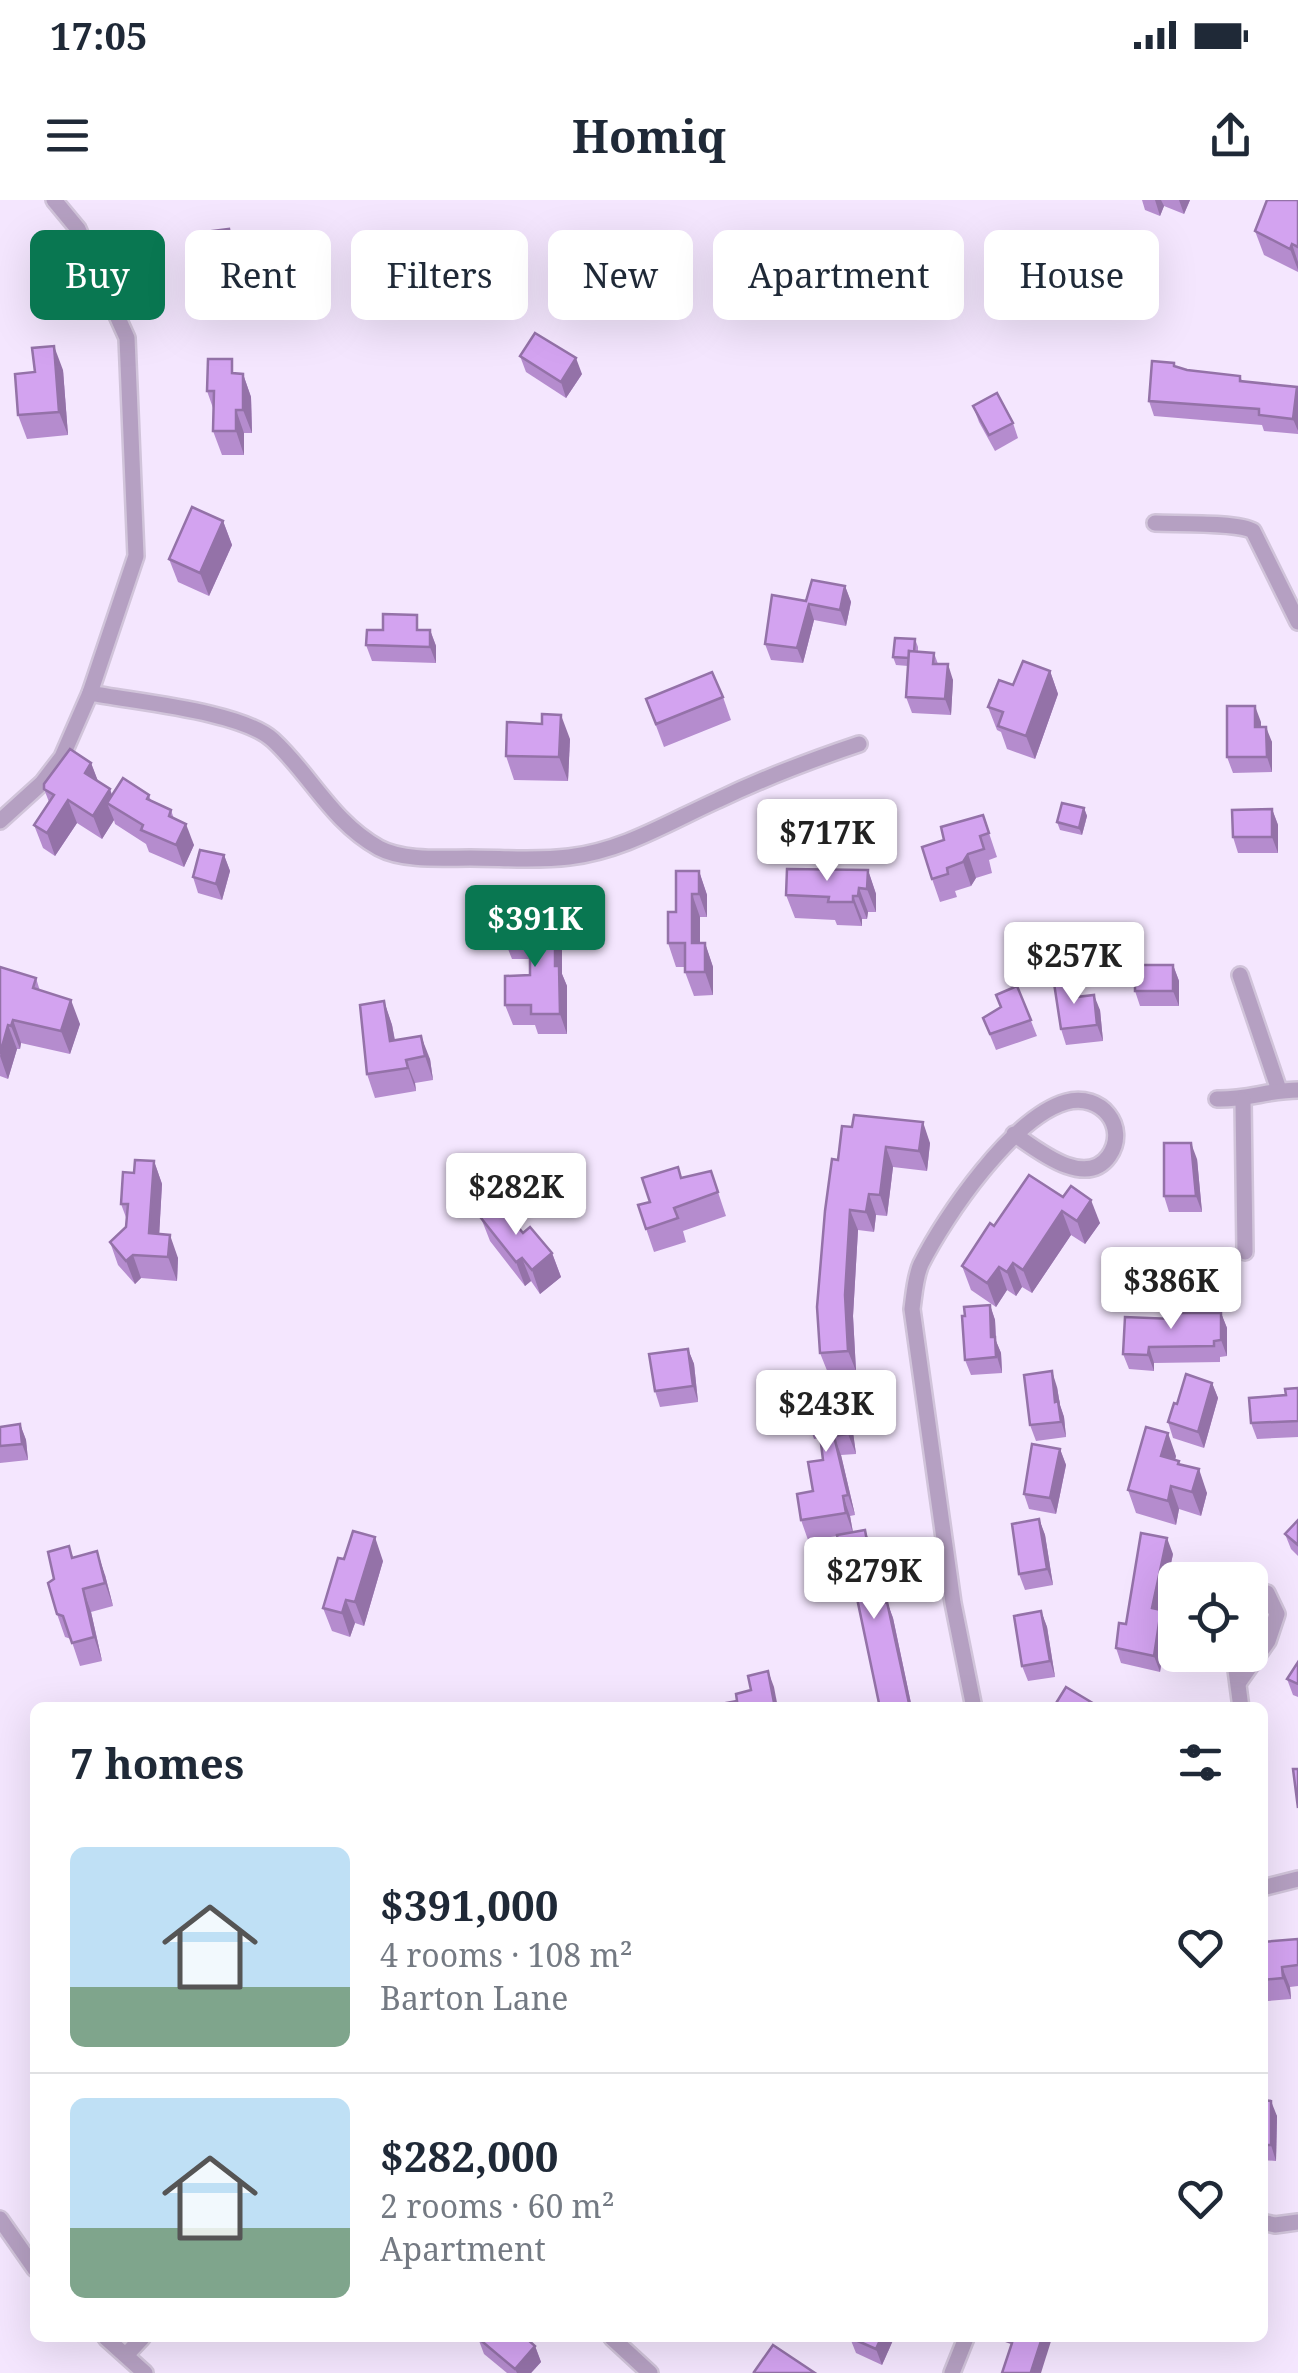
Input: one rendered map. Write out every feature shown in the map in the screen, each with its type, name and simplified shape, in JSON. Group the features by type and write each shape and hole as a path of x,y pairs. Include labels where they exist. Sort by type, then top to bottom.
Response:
{"street":[{"path":"0,821 42,783 62,756 90,693 136,556 127,338 78,229 54,200"},
{"path":"1155,524 1243,524 1254,531 1298,622"},
{"path":"90,693 254,727 272,740 359,836 385,851 420,856 568,858 611,848 764,779 860,744"},
{"path":"1240,975 1279,1090"},
{"path":"1216,1099 1243,1100 1279,1090 1298,1090"},
{"path":"973,1702 953,1603 912,1309 919,1267 972,1185 1014,1134 1050,1109 1085,1099 1102,1106 1112,1121 1114,1139 1108,1156 1096,1165 1079,1168 1047,1158 1014,1134"},
{"path":"1243,1100 1244,1252"},
{"path":"1268,1596 1277,1614 1268,1641"},
{"path":"1237,1672 1241,1702"},
{"path":"1239,1682 1246,1672"},
{"path":"1268,1886 1298,1879"},
{"path":"0,2219 30,2262"},
{"path":"1268,2224 1298,2222"},
{"path":"110,2342 146,2373"},
{"path":"126,2356 138,2342"},
{"path":"616,2342 650,2373"},
{"path":"952,2373 964,2342"}],"building":[{"path":"1267,200 1298,200 1298,247 1292,244 1290,249 1255,231"},
{"path":"535,333 576,358 561,382 520,356"},
{"path":"54,346 59,412 18,415 15,374 35,372 32,348"},
{"path":"208,359 232,359 232,373 243,374 243,410 236,410 236,431 213,431 214,391 207,391"},
{"path":"1152,361 1240,376 1240,381 1297,387 1293,419 1259,415 1259,409 1149,401"},
{"path":"997,393 1013,423 989,435 973,406"},
{"path":"192,507 223,521 200,573 169,559"},
{"path":"812,580 845,586 840,610 809,604 797,648 765,644 772,595 806,601"},
{"path":"383,614 417,615 417,630 430,630 430,647 366,645 367,630 383,630"},
{"path":"895,638 915,639 909,658 893,657"},
{"path":"909,651 934,653 933,664 948,664 945,699 906,697"},
{"path":"1023,661 1050,671 1026,736 998,726 1003,712 988,707 999,680 1013,685"},
{"path":"712,672 723,697 656,724 646,699"},
{"path":"1227,706 1255,706 1255,727 1266,727 1267,757 1227,757"},
{"path":"542,714 561,715 559,757 506,756 507,722 542,724"},
{"path":"70,749 91,763 85,773 110,789 93,816 68,800 47,833 34,825 54,795 44,789 44,784"},
{"path":"123,778 149,795 147,799 171,810 169,816 186,824 176,845 141,830 143,825 107,803"},
{"path":"1062,803 1084,808 1079,828 1057,822"},
{"path":"1272,809 1272,837 1233,837 1232,810"},
{"path":"983,815 989,833 980,836 984,849 947,868 948,874 932,879 922,847 944,840 941,827"},
{"path":"200,850 224,855 216,884 193,877"},
{"path":"787,869 868,870 867,889 859,888 853,902 786,895"},
{"path":"676,871 699,871 699,894 692,894 692,943 705,943 705,972 685,972 685,943 668,943 668,912 676,912"},
{"path":"555,922 560,1014 531,1014 531,1005 505,1005 505,976 530,975 530,939 504,939 504,923"},
{"path":"1135,965 1173,965 1173,991 1135,991"},
{"path":"0,967 36,978 33,988 71,1000 61,1031 13,1020 0,1054"},
{"path":"1074,981 1076,997 1094,995 1097,1025 1061,1029 1054,983"},
{"path":"1017,986 1031,1020 990,1034 983,1018 1001,1007 996,995"},
{"path":"384,1001 390,1041 421,1036 425,1056 406,1060 408,1068 367,1074 360,1005"},
{"path":"854,1115 923,1122 919,1151 886,1147 880,1195 869,1194 866,1212 850,1210 845,1295 848,1351 820,1353 817,1307 832,1159 838,1160 842,1126 852,1127"},
{"path":"1164,1143 1191,1143 1196,1196 1164,1196"},
{"path":"135,1160 154,1161 149,1233 170,1235 168,1257 133,1255 126,1261 110,1242 126,1227 128,1204 121,1204 123,1172 134,1173"},
{"path":"678,1167 681,1178 711,1171 718,1192 674,1208 678,1218 646,1229 638,1205 650,1202 642,1178"},
{"path":"1029,1175 1063,1197 1071,1186 1091,1200 1077,1221 1062,1211 1023,1270 1013,1263 1007,1272 999,1267 987,1283 962,1266"},
{"path":"499,1204 523,1233 530,1227 552,1253 532,1270 522,1258 516,1262 481,1218"},
{"path":"990,1305 996,1357 965,1360 964,1307"},
{"path":"1174,1313 1221,1313 1221,1340 1214,1341 1214,1346 1149,1347 1148,1355 1123,1354 1125,1317 1174,1319"},
{"path":"688,1349 693,1386 655,1391 649,1354"},
{"path":"1052,1371 1061,1422 1030,1425 1024,1375"},
{"path":"1186,1374 1212,1383 1198,1432 1168,1422"},
{"path":"842,1384 848,1434 834,1436 848,1495 843,1496 846,1513 801,1520 797,1494 813,1491 808,1462 823,1460 819,1427 815,1418 807,1419 804,1398 815,1396 814,1387"},
{"path":"1298,1388 1298,1421 1251,1423 1249,1398 1286,1395 1285,1389"},
{"path":"20,1424 22,1444 0,1446 0,1427"},
{"path":"1146,1427 1168,1433 1161,1456 1199,1469 1192,1492 1171,1486 1168,1501 1128,1490"},
{"path":"1032,1444 1060,1449 1050,1498 1024,1494"},
{"path":"1039,1519 1047,1569 1019,1574 1012,1524"},
{"path":"1298,1520 1298,1545 1285,1534"},
{"path":"865,1530 878,1604 887,1602 909,1702 879,1702 854,1584 846,1585 837,1535"},
{"path":"353,1531 375,1537 355,1602 346,1600 342,1613 323,1608 338,1558 344,1559"},
{"path":"1141,1533 1167,1538 1162,1562 1158,1562 1152,1608 1158,1609 1154,1656 1116,1648 1119,1623 1126,1624"},
{"path":"69,1546 72,1558 97,1551 105,1583 83,1589 94,1637 72,1643 63,1616 57,1614 48,1583 54,1579 48,1552"},
{"path":"1041,1611 1050,1661 1022,1666 1014,1616"},
{"path":"1298,1662 1298,1684 1287,1679"},
{"path":"768,1671 774,1702 732,1702 737,1701 736,1694 751,1690 748,1676"},
{"path":"1066,1687 1091,1702 1057,1702"},
{"path":"1293,1769 1298,1769 1298,1808"},
{"path":"1298,1939 1298,1965 1282,1967 1283,1978 1268,1979 1268,1942"},
{"path":"1268,2101 1271,2101 1268,2145"},
{"path":"483,2342 530,2342 535,2346 515,2369"},
{"path":"860,2342 879,2342 876,2349"},
{"path":"1009,2342 1041,2342 1031,2372 1034,2373 1002,2373 1012,2343"},
{"path":"773,2345 815,2373 754,2372"}]}
